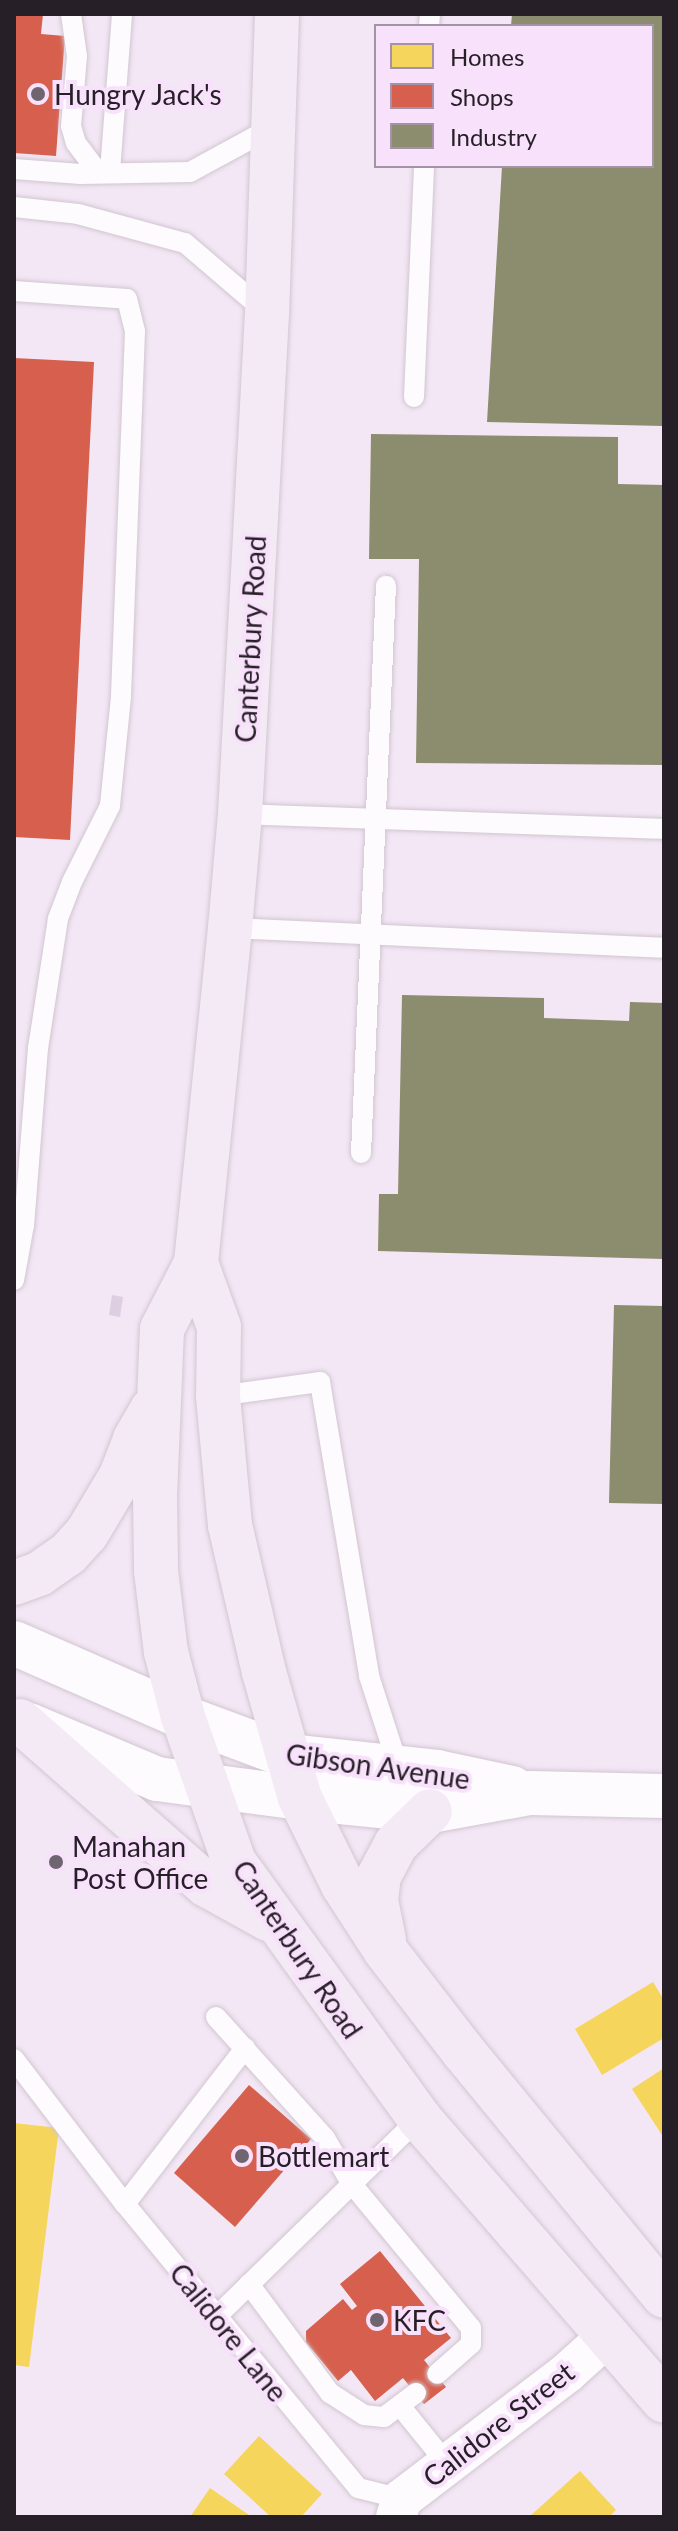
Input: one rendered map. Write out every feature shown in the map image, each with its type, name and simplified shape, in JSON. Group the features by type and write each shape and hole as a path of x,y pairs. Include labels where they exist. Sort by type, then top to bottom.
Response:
{"highway":[{"name":"Canterbury Road","path":"277,14 267,313 240,814 196,1263 162,1329 156,1571 166,1652 183,1717 234,1862 419,2118 664,2401"},
{"name":"Canterbury Road","path":"196,1263 219,1327 218,1396 230,1525 264,1672 300,1798 343,1885 385,1950 463,2051 664,2296"},
{"path":"14,1583 39,1574 68,1554 87,1533 116,1486 135,1439 159,1397"},
{"path":"17,1720 207,1885 280,1927"},
{"path":"385,1950 376,1900 379,1876 396,1844 430,1811"}],"main road":[{"name":"Gibson Avenue","path":"14,1643 183,1717 288,1756 478,1779 530,1793"},
{"name":"Gibson Avenue","path":"17,1720 157,1779 300,1798 430,1811 530,1793 664,1796"}],"street":[{"name":"Calidore Street","path":"399,2508 447,2464 568,2372 608,2336"}],"lane":[{"path":"71,14 77,56 71,126 76,143 104,172"},
{"path":"104,172 122,14"},
{"path":"14,169 190,172 273,127"},
{"path":"414,397 424,168"},
{"path":"14,207 78,214 185,243 267,313"},
{"path":"14,291 127,299 135,331 121,697 110,806 72,882 58,919 38,1048 24,1225 14,1280"},
{"path":"361,1153 386,586"},
{"path":"240,814 309,819 377,818 664,829"},
{"path":"230,928 664,948"},
{"path":"218,1396 320,1382 369,1676 399,1769"},
{"path":"216,2017 325,2138 351,2183 471,2328 471,2344 437,2374"},
{"path":"125,2204 245,2048"},
{"name":"Calidore Lane","path":"14,2059 125,2204 358,2488 399,2508"},
{"path":"216,2317 419,2118"},
{"path":"249,2284 330,2393 364,2415 384,2417 408,2400 447,2464"}],"building: Homes":[{"path":"653,1982 664,2000 664,2038 602,2075 575,2029"},
{"path":"664,2068 664,2138 632,2089"},
{"path":"14,2123 59,2128 29,2367 14,2365"},
{"path":"259,2436 322,2494 301,2517 271,2517 224,2474"},
{"path":"580,2471 616,2510 609,2517 529,2517"},
{"path":"210,2488 252,2517 190,2517"}],"building: Shops":[{"name":"Hungry Jack's","path":"14,14 43,14 41,34 65,36 56,156 14,153"},
{"path":"14,358 94,362 70,840 14,837"},
{"name":"Bottlemart","path":"249,2085 311,2139 235,2227 174,2173"},
{"name":"KFC","path":"380,2251 451,2338 424,2360 446,2387 424,2404 403,2378 375,2401 351,2370 338,2381 306,2342 306,2331 343,2299 352,2310 357,2306 340,2284"}],"building: Industry":[{"path":"512,14 664,14 664,426 487,422 502,168 654,168 654,24 511,24"},
{"path":"371,434 618,437 618,484 664,485 664,765 416,763 419,559 369,559"},
{"path":"402,995 544,998 544,1018 629,1021 630,1002 664,1003 664,1259 378,1251 379,1194 398,1194"},
{"path":"614,1305 664,1306 664,1504 609,1503"}],"building: Other":[{"path":"112,1295 123,1297 120,1317 109,1315"}],"place":[{"name":"Hungry Jack's","path":"38,94"},
{"name":"Manahan Post Office","path":"56,1862"},
{"name":"Bottlemart","path":"242,2156"},
{"name":"KFC","path":"377,2320"}]}
